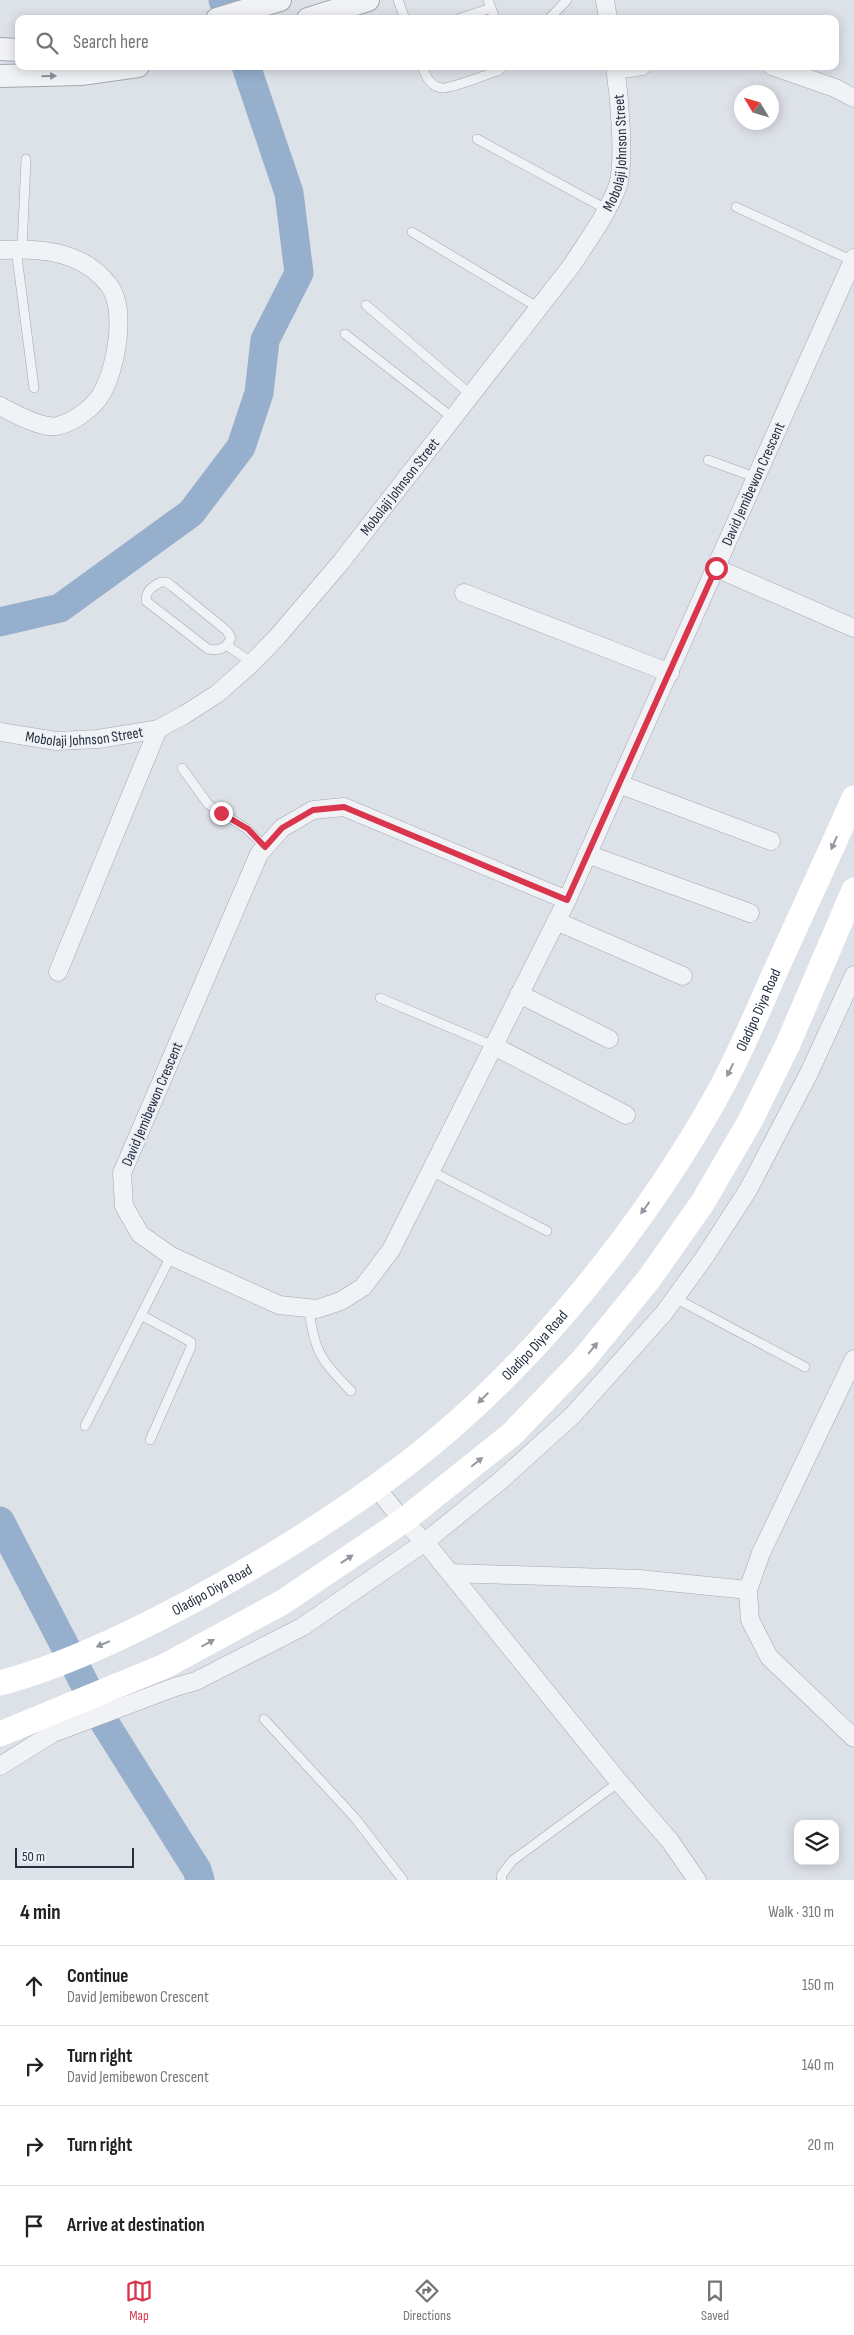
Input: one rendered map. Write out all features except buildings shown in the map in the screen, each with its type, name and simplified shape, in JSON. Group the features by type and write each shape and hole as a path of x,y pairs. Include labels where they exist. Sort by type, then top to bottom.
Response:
{"main road":[{"name":"Oladipo Diya Road","path":"0,1683 25,1677 148,1625 259,1564 401,1468 478,1402 549,1330 614,1252 666,1179 715,1100 745,1039 854,798"},
{"path":"0,1734 49,1725 170,1677 403,1521 512,1434 583,1360 649,1279 703,1202 750,1121 788,1044 854,890"}],"street":[{"path":"230,15 280,0"},
{"path":"321,15 368,0"},
{"path":"605,0 607,15"},
{"path":"0,50 15,50"},
{"path":"0,76 81,74 110,70"},
{"name":"Mobolaji Johnson Street","path":"6,734 56,741 98,739 158,729 217,694 252,663 341,562 572,265 595,230 617,187 622,159 616,70"},
{"path":"783,70 835,88 854,98"},
{"path":"0,406 26,420 55,427 78,416 100,397 114,367 117,332 117,303 109,284 94,270 72,258 49,250 13,250"},
{"name":"David Jemibewon Crescent","path":"567,900 344,807 313,810 282,828 259,854 122,1173 124,1206 140,1234 171,1256 279,1305 317,1309 341,1301 363,1287 391,1250 567,900 852,266"},
{"path":"716,568 854,628"},
{"path":"464,593 670,674"},
{"path":"58,972 158,729"},
{"path":"619,784 770,841"},
{"path":"587,854 750,913"},
{"path":"556,920 683,976"},
{"path":"170,1677 196,1681 302,1627 425,1542 500,1481 573,1415 630,1354 675,1298 714,1243 748,1190 774,1144 854,975"},
{"path":"519,994 610,1038"},
{"path":"494,1046 626,1115"},
{"path":"854,1359 761,1553 748,1590 750,1620 769,1657 854,1738"},
{"path":"376,1486 403,1521 425,1542 619,1782 670,1841 697,1880"},
{"path":"450,1573 639,1579 748,1590"},
{"path":"0,1766 49,1725"}],"lane":[{"path":"398,0 404,15"},
{"path":"553,15 567,0"},
{"path":"467,15 490,4"},
{"path":"424,70 433,84 442,88 499,70"},
{"path":"477,139 606,209"},
{"path":"26,159 13,250 34,388"},
{"path":"736,207 852,266"},
{"path":"412,232 539,308"},
{"path":"366,305 471,395"},
{"path":"345,334 453,418"},
{"path":"708,460 757,478"},
{"path":"161,582 166,582 227,631 231,638 228,646 218,650 208,649 153,608 146,601 146,594 152,587 161,582"},
{"path":"228,646 252,663"},
{"path":"182,768 208,804 248,829 265,847"},
{"path":"380,998 494,1046"},
{"path":"431,1171 547,1231"},
{"path":"85,1426 171,1256"},
{"path":"675,1298 806,1367"},
{"path":"310,1308 313,1338 319,1352 332,1370 351,1390"},
{"path":"141,1315 191,1342 191,1347 150,1440"},
{"path":"264,1718 355,1818 403,1880"},
{"path":"500,1879 512,1860 619,1782"}],"waterway":[{"path":"223,0 229,15"},
{"path":"0,622 60,608 191,513 241,447 259,393 265,340 299,273 289,193 247,70"},
{"path":"0,1521 106,1725 197,1870 200,1880"}],"route":[{"path":"221,813 248,829 265,847 282,828 313,810 344,807 567,900 716,568"}]}
